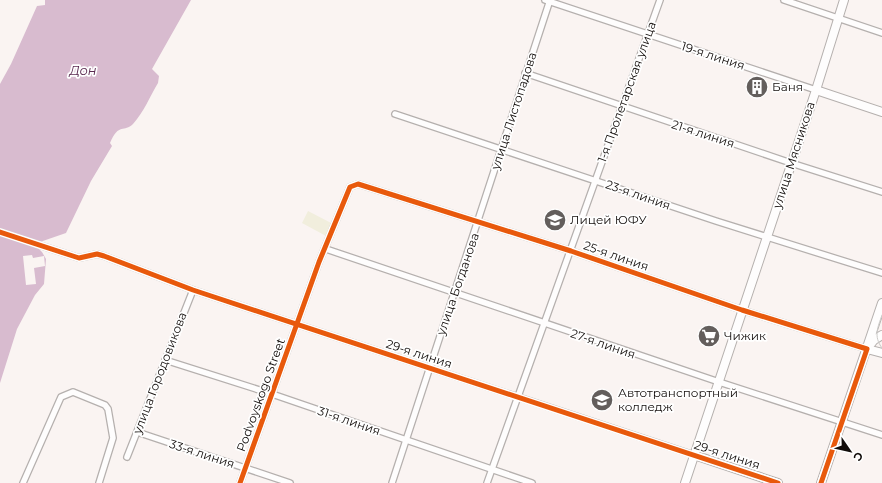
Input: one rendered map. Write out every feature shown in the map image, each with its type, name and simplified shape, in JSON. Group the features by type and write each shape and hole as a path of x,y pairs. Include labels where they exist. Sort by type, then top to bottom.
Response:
{"main road":[{"name":"улица Мясникова","path":"685,483 816,90 837,18 844,0"},
{"name":"19-я линия","path":"816,90 882,112"},
{"path":"822,483 882,303"},
{"path":"867,349 874,340 882,335"},
{"path":"867,349 882,353"},
{"name":"29-я линия","path":"694,455 778,483"}],"street":[{"name":"1-я Пролетарская улица","path":"487,483 519,398 660,0"},
{"path":"784,0 882,33"},
{"name":"19-я линия","path":"548,1 816,90"},
{"name":"улица Листопадова","path":"479,221 548,1"},
{"name":"21-я линия","path":"525,73 791,163 882,192"},
{"name":"23-я линия","path":"395,114 501,148 767,238 882,273"},
{"name":"Podvoyskogo Street","path":"240,483 319,262 326,250 350,187 353,184 358,184"},
{"name":"25-я линия","path":"358,184 479,221 742,310 867,349"},
{"name":"улица Богданова","path":"392,483 479,221"},
{"name":"29-я линия","path":"0,232 79,258 97,254 192,290 694,455"},
{"name":"27-я линия","path":"326,250 882,435"},
{"name":"улица Городовикова","path":"127,457 192,290"},
{"name":"31-я линия","path":"166,360 272,394 532,483"},
{"path":"23,483 64,395 74,392 107,406 113,434 113,442 99,483"},
{"name":"33-я линия","path":"137,432 290,483"}],"shaded area":[{"path":"308,211 335,225 328,237 302,223"}],"water":[{"name":"Дон","path":"45,0 191,0 152,69 159,76 158,83 144,109 133,124 130,127 116,132 110,143 112,146 91,181 66,233 37,243 37,247 46,259 44,284 35,295 17,329 0,383 0,84 11,64 37,6 45,5"}],"pier":[{"path":"32,255 33,258 44,256 45,266 34,268 36,284 26,285 23,256"}],"tram line":[{"path":"882,315 877,332 879,344 882,348"}],"cycle path":[{"path":"240,483 319,262 350,187 358,184 571,251 742,310 867,349 821,483"},
{"path":"0,232 79,258 97,254 104,256 193,290 778,483"}],"place":[{"name":"Баня","path":"757,87"},
{"name":"Лицей ЮФУ","path":"555,220"},
{"name":"Чижик","path":"709,336"},
{"name":"Автотранспортный колледж","path":"602,400"}]}
